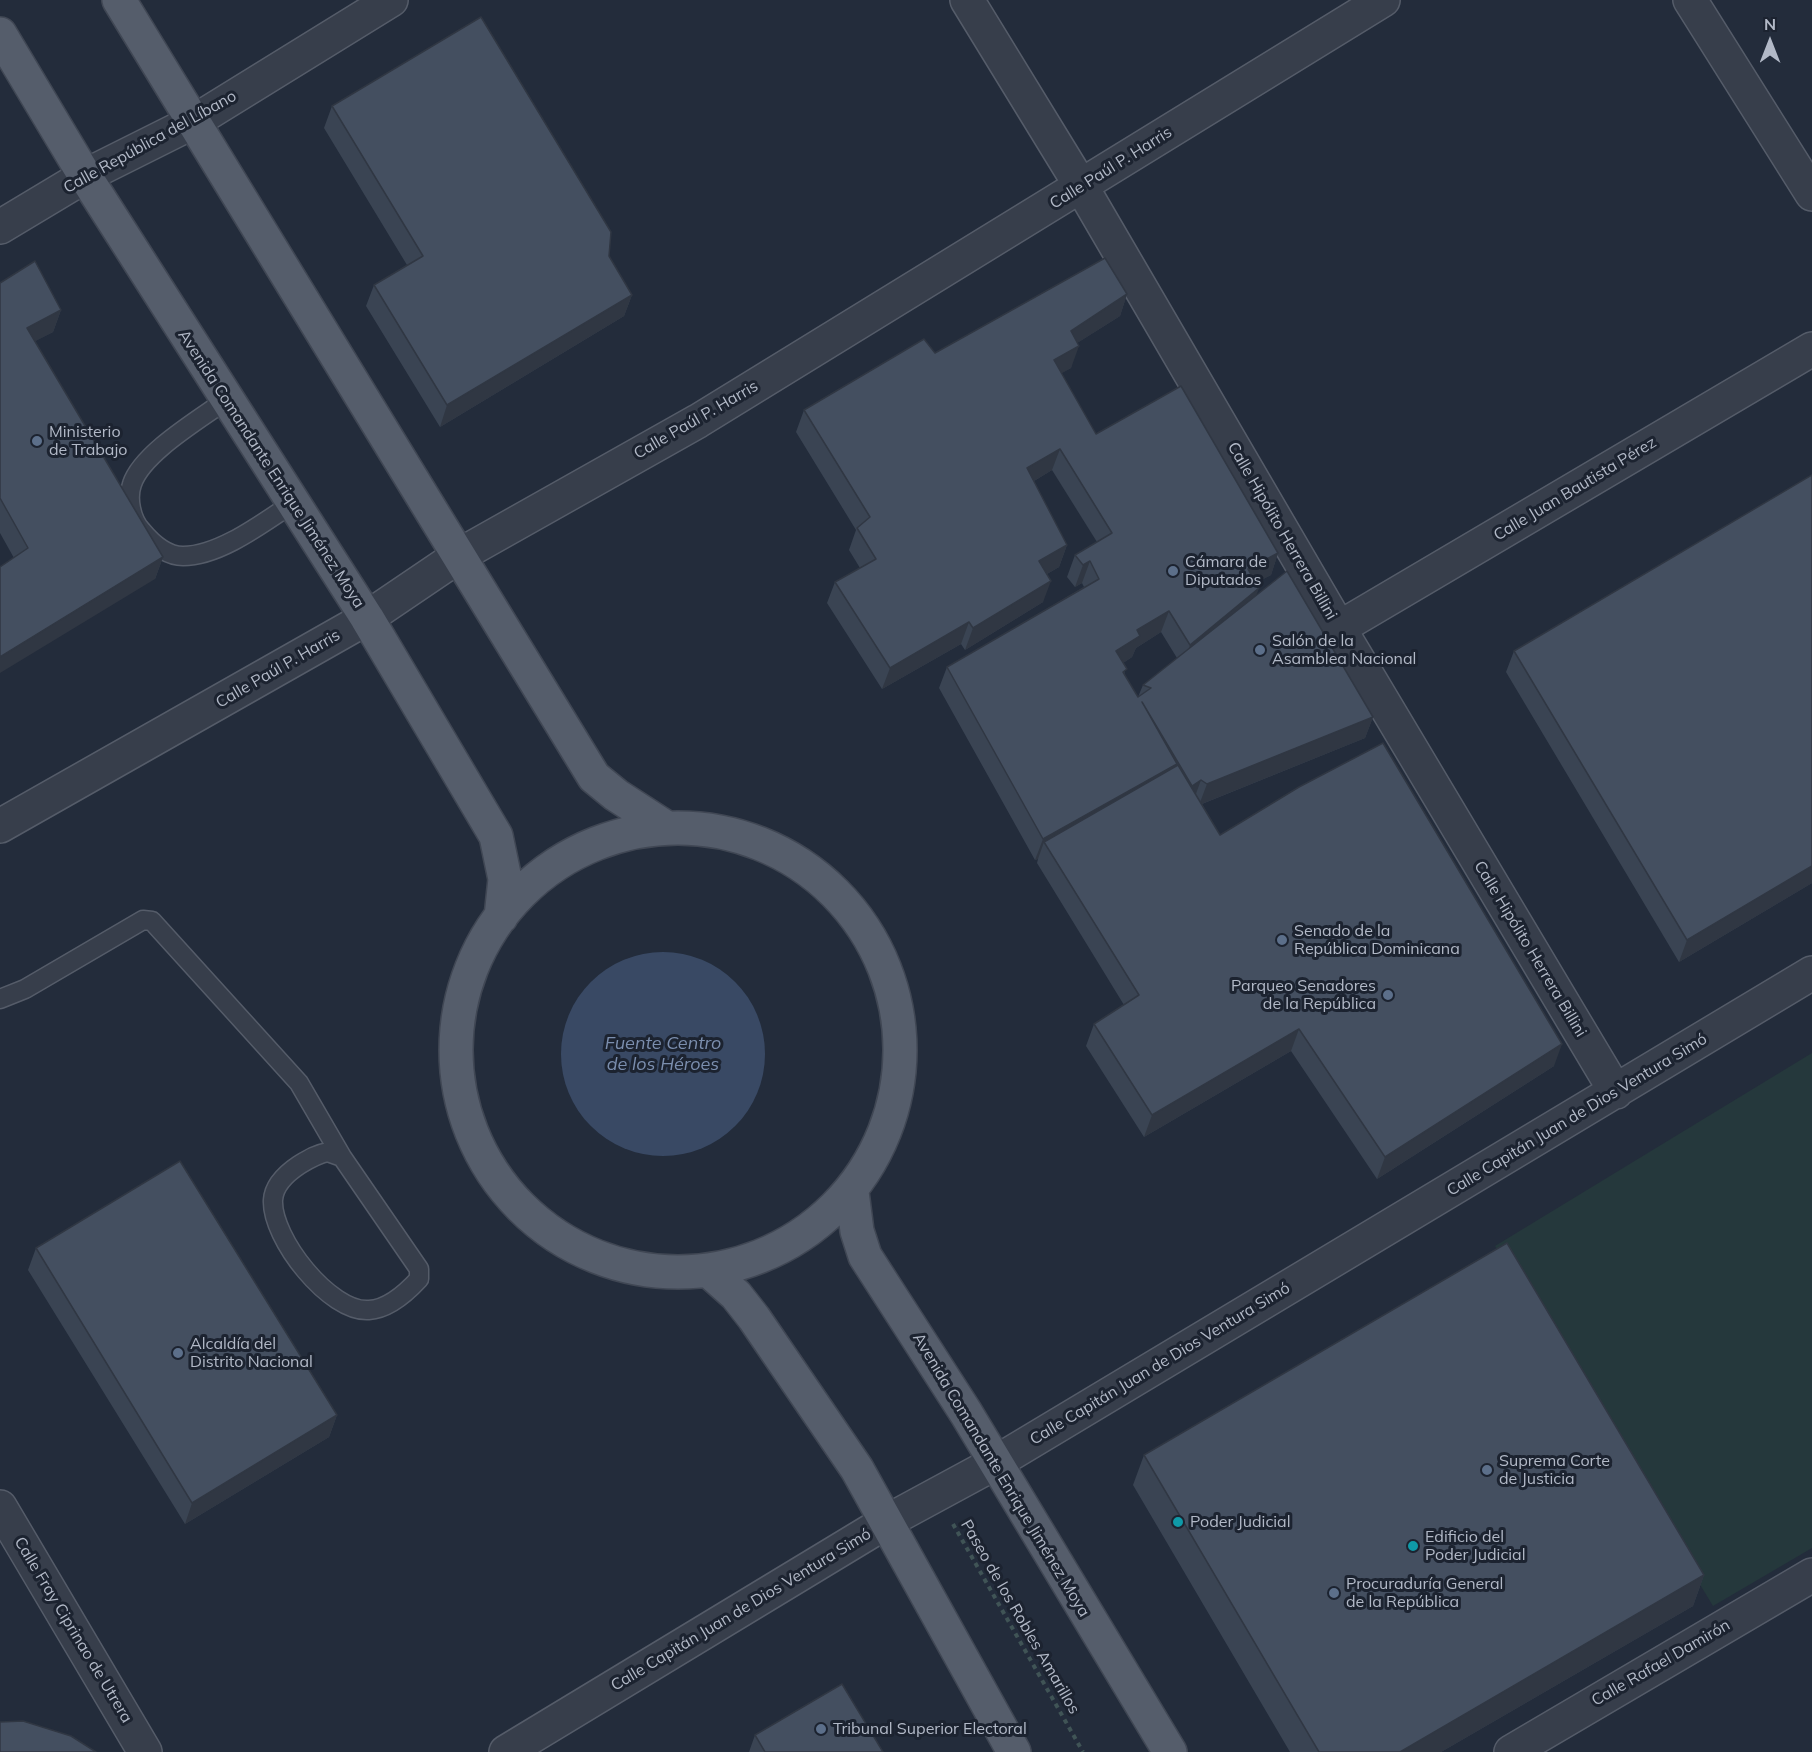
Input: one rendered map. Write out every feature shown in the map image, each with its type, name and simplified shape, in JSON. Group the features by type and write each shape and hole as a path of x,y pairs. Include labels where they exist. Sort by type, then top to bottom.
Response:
{"main road":[{"path":"119,0 594,777 616,795 667,828"},
{"name":"Avenida Comandante Enrique Jiménez Moya","path":"0,34 85,176 367,618 496,836 505,879 501,917"},
{"path":"667,828 723,832 775,850 822,880 860,920 887,969 900,1023 900,1078 887,1132 852,1192 822,1221 792,1243 758,1258 709,1271 647,1271 593,1256 544,1228 503,1190 474,1142 457,1089 455,1033 466,978 490,928 527,885 574,853 619,836 667,828"},
{"name":"Avenida Comandante Enrique Jiménez Moya","path":"852,1192 857,1231 865,1256 966,1413 1170,1752"},
{"path":"709,1271 736,1295 754,1318 857,1469 1014,1752"}],"street":[{"name":"Calle República del Líbano","path":"0,227 85,176 195,121 391,0"},
{"name":"Calle Hipólito Herrera Billini","path":"967,0 1081,186 1339,628 1616,1092"},
{"name":"Calle Paúl P. Harris","path":"0,826 367,618 460,555 698,421 1383,0"},
{"path":"1690,0 1812,194"},
{"name":"Calle Juan Bautista Pérez","path":"1339,628 1812,349"},
{"name":"Calle Capitán Juan de Dios Ventura Simó","path":"506,1752 886,1522 995,1463 1812,973"},
{"name":"Calle Fray Ciprinao de Utrera","path":"0,1507 145,1752"},
{"name":"Calle Rafael Damirón","path":"1511,1752 1812,1575"}],"lane":[{"path":"226,400 159,448 132,483 130,503 135,525 156,547 182,557 208,551 236,538 293,503"},
{"path":"0,999 25,989 143,920 152,921 299,1083 342,1157 419,1269 419,1279 411,1288 396,1300 372,1310 350,1307 334,1299 289,1251 278,1224 273,1199 284,1174 318,1154 328,1152 342,1157"}],"path":[{"name":"Paseo de los Robles Amarillos","path":"936,1495 1083,1752"}],"green space":[{"path":"1812,1053 1812,1548 1713,1606 1495,1246"}],"water":[{"name":"Fuente Centro de los Héroes","path":"663,952 693,956 711,964 728,975 742,989 761,1024 765,1054 761,1084 753,1102 742,1119 728,1133 693,1152 663,1156 633,1152 615,1144 598,1133 584,1119 565,1084 561,1054 565,1024 573,1006 584,989 598,975 633,956"}],"building":[{"path":"481,17 611,232 609,256 632,295 447,405 374,285 423,256 332,106"},
{"name":"Cámara de Diputados","path":"1105,258 1127,294 1071,331 1079,346 1054,360 1096,434 1181,386 1278,553 1248,569 1259,588 1190,645 1169,611 1137,630 1140,636 1116,651 1127,669 1123,672 1138,697 1151,688 1143,685 1287,571 1373,717 1207,784 1201,780 1192,786 1142,702 1177,764 1043,839 947,667 1099,579 1090,561 1083,565 1075,555 1112,533 1060,449 1027,468 1067,545 1039,561 1051,581 973,628 969,622 890,668 835,582 876,559 857,528 870,517 804,410 924,339 935,353"},
{"name":"Ministerio de Trabajo","path":"35,261 61,310 27,328 163,557 0,657 0,567 28,548 0,498 0,283"},
{"path":"1812,475 1812,866 1687,940 1514,651"},
{"name":"Senado de la República Dominicana","path":"1383,743 1562,1044 1385,1157 1299,1029 1152,1115 1094,1024 1139,995 1044,842 1178,765 1220,835 1299,787"},
{"name":"Alcaldía del Distrito Nacional","path":"180,1161 337,1415 192,1503 36,1248"},
{"name":"Edificio del Poder Judicial","path":"1507,1243 1704,1575 1400,1752 1319,1752 1144,1455"},
{"path":"842,1684 883,1752 765,1752 755,1735"},
{"path":"23,1721 71,1736 96,1752 0,1752 0,1722"}],"place":[{"name":"Ministerio de Trabajo","path":"37,441"},
{"name":"Cámara de Diputados","path":"1173,571"},
{"name":"Salón de la Asamblea Nacional","path":"1260,650"},
{"name":"Senado de la República Dominicana","path":"1282,940"},
{"name":"Parqueo Senadores de la República","path":"1388,995"},
{"name":"Alcaldía del Distrito Nacional","path":"178,1353"},
{"name":"Suprema Corte de Justicia","path":"1487,1470"},
{"name":"Poder Judicial","path":"1178,1522"},
{"name":"Edificio del Poder Judicial","path":"1413,1546"},
{"name":"Procuraduría General de la República","path":"1334,1593"},
{"name":"Tribunal Superior Electoral","path":"821,1729"}]}
